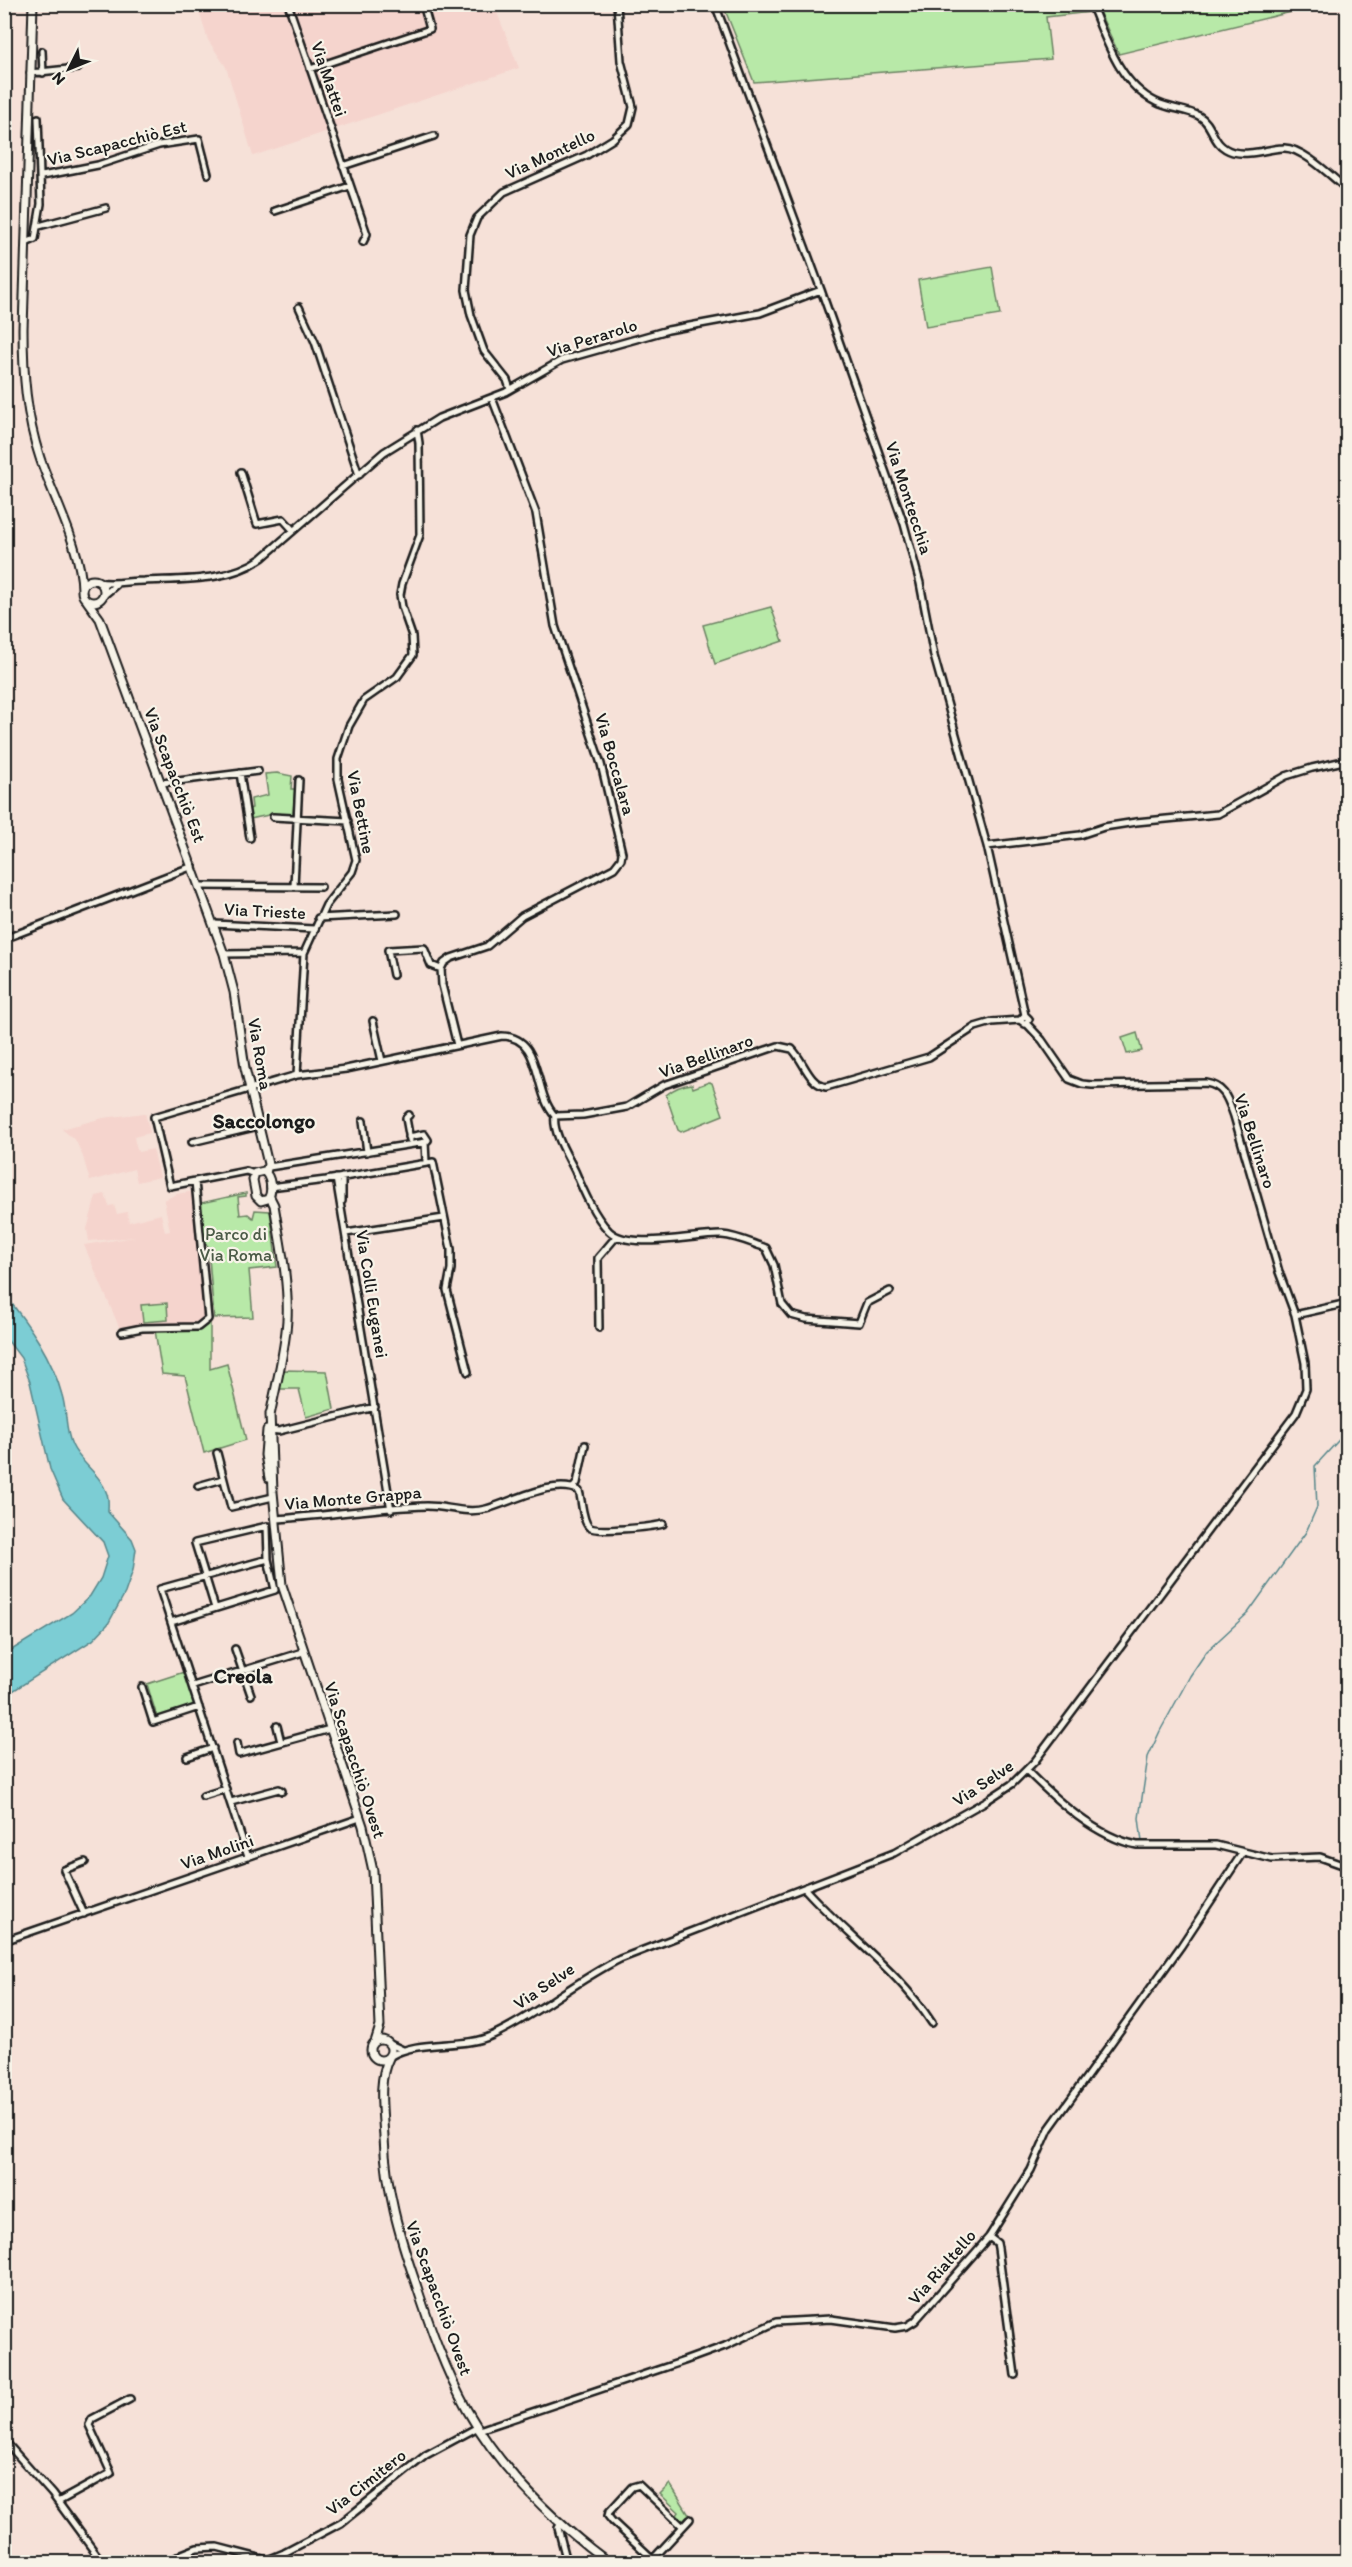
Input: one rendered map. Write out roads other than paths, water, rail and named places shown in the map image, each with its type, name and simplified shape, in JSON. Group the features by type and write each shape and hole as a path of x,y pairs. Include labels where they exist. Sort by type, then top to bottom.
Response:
{"main road":[{"name":"Via Scapacchiò Est","path":"33,4 23,361 28,412 40,458 79,562 89,578 97,581 104,589 100,619"},
{"name":"Via Scapacchiò Est","path":"79,562 82,590 100,619 220,941"},
{"path":"82,590 87,582 97,581"},
{"path":"87,601 93,602 102,597"},
{"name":"Via Roma","path":"220,941 234,992 250,1090 272,1186 270,1197"},
{"path":"267,1170 254,1174 257,1198 264,1201 270,1197 274,1205 287,1305 284,1345 270,1413 265,1455 273,1495"},
{"path":"270,1413 273,1495"},
{"name":"Via Scapacchiò Ovest","path":"273,1495 276,1519 272,1539 279,1573 303,1652 360,1818 373,1871 380,2026 371,2049 382,2078 386,2173 394,2219 438,2348 458,2393 478,2429 501,2460 539,2502 608,2562"},
{"name":"Via Scapacchiò Ovest","path":"380,2026 392,2050 382,2078"},
{"path":"375,2042 381,2040 389,2043"},
{"path":"374,2057 380,2060 389,2057"}],"street":[{"path":"76,4 100,4"},
{"name":"Via Mattei","path":"288,4 367,234 363,242"},
{"path":"310,69 430,29 423,4"},
{"name":"Via Montello","path":"510,389 507,380 484,351 471,315 466,290 470,235 477,218 504,192 587,155 613,139 629,124 633,107 621,61 617,4"},
{"name":"Via Montecchia","path":"715,4 821,290 904,524 918,574 934,656 987,846 1024,1019"},
{"path":"1091,4 1113,57 1120,69 1142,93 1162,105 1200,117 1207,124 1216,141 1223,147 1242,153 1291,148 1347,190"},
{"path":"42,51 43,73"},
{"path":"30,73 78,68"},
{"name":"Via Scapacchiò Est","path":"38,118 42,177 39,226"},
{"path":"343,166 434,136"},
{"name":"Via Scapacchiò Est","path":"42,177 98,165 159,145 199,139 208,174"},
{"path":"275,211 350,186"},
{"path":"26,243 35,239 39,226 106,208"},
{"name":"Via Perarolo","path":"97,581 117,584 201,578 234,572 257,562 384,452 439,418 492,398 562,360 668,330 760,313 821,290"},
{"path":"299,307 315,342 359,475"},
{"name":"Via Boccalara","path":"441,969 451,958 487,946 522,916 614,868 621,859 619,833 601,764 555,626 538,520 492,398"},
{"name":"Via Bettine","path":"297,1075 304,953 318,918 356,865 356,856 338,779 339,750 364,700 397,677 413,655 413,641 400,596 402,584 420,535 417,430"},
{"path":"241,472 256,524 283,519 293,530"},
{"path":"102,597 117,584"},
{"path":"987,846 1080,835 1104,827 1136,822 1218,814 1286,776 1347,760"},
{"path":"162,783 258,771"},
{"path":"240,773 250,838"},
{"path":"294,886 299,780"},
{"path":"273,817 348,821"},
{"path":"4,939 193,866"},
{"path":"200,886 321,887"},
{"path":"318,918 397,914"},
{"name":"Via Trieste","path":"214,924 314,928"},
{"path":"393,975 388,950 424,948 431,965 441,969 442,985 458,1046"},
{"path":"224,954 304,953"},
{"name":"Via Bellinaro","path":"555,1116 583,1115 627,1107 664,1085 778,1046 792,1049 804,1063 812,1079 821,1086 833,1086 929,1057 946,1049 975,1027 992,1022 1024,1019 1042,1040 1069,1079 1075,1083 1103,1085 1196,1082 1214,1084 1221,1088 1234,1116 1279,1272 1295,1315"},
{"path":"374,1021 382,1061"},
{"path":"254,1174 246,1171 170,1186 154,1117 297,1075 346,1069 502,1036 515,1037 525,1043 531,1053 544,1099 555,1116 555,1125 576,1173 601,1220 616,1237 651,1240 724,1235 766,1248 774,1264 782,1304 786,1310 797,1317 859,1323 867,1303 890,1291"},
{"path":"409,1115 406,1118 411,1145"},
{"path":"363,1121 367,1152"},
{"path":"192,1142 260,1126"},
{"path":"409,1137 426,1134 428,1140 425,1142 428,1157 426,1162"},
{"path":"267,1170 425,1142"},
{"path":"272,1186 327,1180 431,1161 435,1166 451,1249 451,1269 447,1290 468,1372"},
{"path":"339,1177 342,1203"},
{"name":"Via Colli Euganei","path":"339,1177 338,1187 391,1510"},
{"path":"327,1180 338,1187"},
{"path":"122,1332 142,1328 198,1327 208,1319 195,1182"},
{"path":"346,1233 444,1218"},
{"path":"599,1328 598,1258 616,1237"},
{"path":"1295,1315 1347,1303"},
{"name":"Via Selve","path":"389,2057 404,2050 492,2036 526,2018 590,1974 620,1959 894,1853 1012,1784 1027,1771 1296,1413 1306,1389 1306,1378 1295,1315"},
{"path":"270,1430 279,1431 375,1407"},
{"path":"585,1445 578,1483 573,1488 579,1491 587,1524 593,1529 634,1530 663,1524"},
{"path":"217,1453 231,1507 273,1495"},
{"path":"198,1486 223,1479"},
{"name":"Via Monte Grappa","path":"276,1519 349,1511 432,1506 471,1511 490,1508 553,1488 573,1488"},
{"path":"171,1622 275,1590 268,1559 272,1539 266,1525 195,1543 215,1608"},
{"path":"248,1857 160,1590 204,1575 268,1559"},
{"path":"270,1574 279,1573"},
{"path":"235,1649 251,1695"},
{"path":"193,1686 303,1652"},
{"path":"142,1687 153,1722 200,1707"},
{"path":"277,1726 281,1742"},
{"path":"237,1743 239,1754 330,1729"},
{"path":"187,1757 213,1748"},
{"path":"1027,1771 1092,1826 1116,1840 1137,1845 1216,1845 1280,1860 1320,1857 1347,1867"},
{"path":"203,1796 226,1789"},
{"path":"231,1802 279,1789 282,1791"},
{"name":"Via Molini","path":"5,1941 360,1818"},
{"name":"Via Rialtello","path":"478,2429 617,2385 715,2350 776,2322 831,2319 895,2328 907,2326 915,2321 989,2237 1031,2170 1049,2129 1181,1946 1243,1852"},
{"path":"84,1914 64,1870 86,1862"},
{"path":"805,1889 911,1994 932,2023"},
{"path":"389,2043 404,2050"},
{"path":"989,2237 997,2243 998,2248 1015,2375"},
{"path":"58,2502 111,2473 89,2425 92,2418 130,2399"},
{"name":"Via Cimitero","path":"170,2562 197,2548 217,2547 267,2560 284,2553 341,2523 426,2455 478,2429"},
{"path":"4,2439 58,2502 102,2562"},
{"path":"682,2526 639,2486 632,2487 608,2516 655,2561 682,2526 690,2520"},
{"path":"561,2523 558,2528 567,2562"}],"water":[{"path":"5,1295 31,1330 58,1381 72,1445 104,1487 108,1498 108,1512 132,1539 136,1549 133,1570 125,1593 108,1624 93,1640 5,1696 5,1654 72,1613 90,1596 101,1578 108,1556 103,1542 63,1499 50,1469 30,1382 21,1358 5,1337"}],"waterway":[{"path":"1142,1842 1139,1818 1148,1757 1160,1731 1190,1676 1207,1651 1248,1613 1306,1532 1317,1507 1315,1466 1348,1430"}],"district":[{"name":"Saccolongo","path":"264,1121"},
{"name":"Creola","path":"243,1676"}],"park label":[{"name":"Parco di Via Roma","path":"236,1244"}]}
